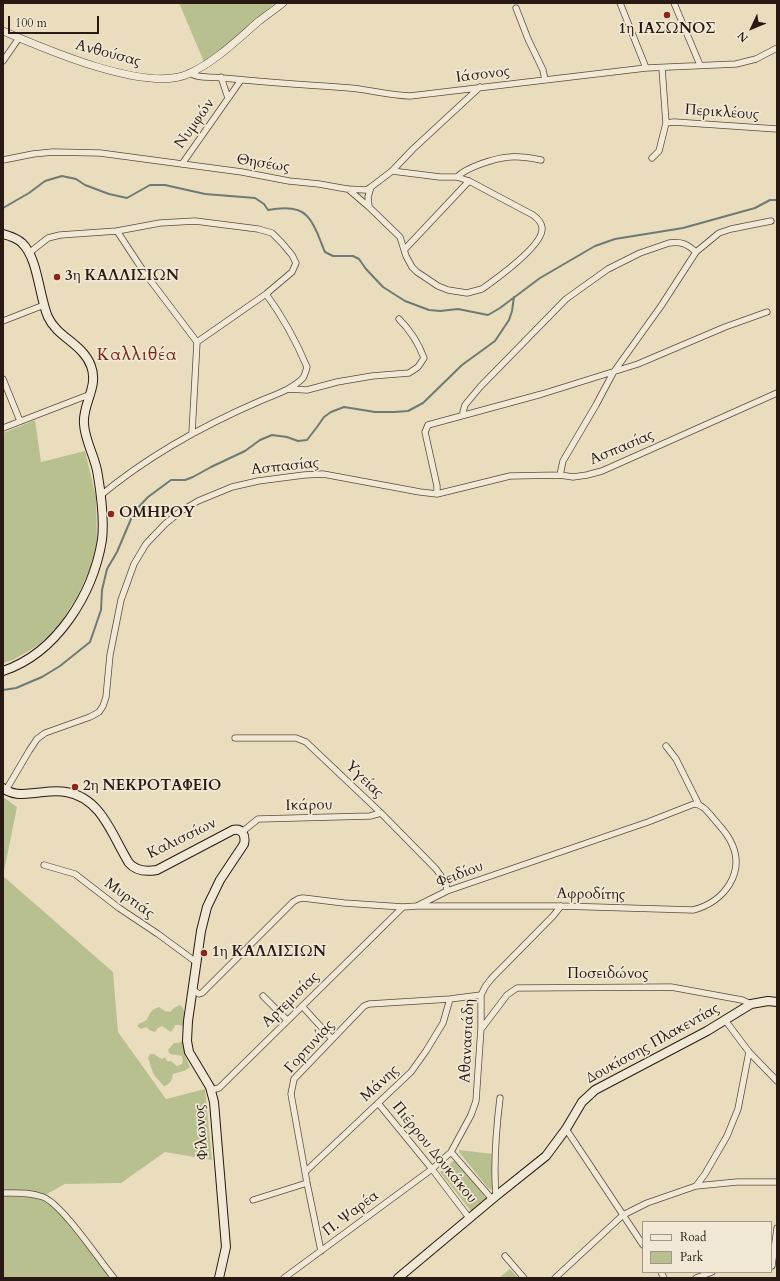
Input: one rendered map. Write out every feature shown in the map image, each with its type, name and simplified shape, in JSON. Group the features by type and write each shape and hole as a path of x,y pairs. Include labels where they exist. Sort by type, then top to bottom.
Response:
{"main road":[{"path":"3,234 20,241 30,253 48,316 61,333 80,349 89,361 94,376 91,394 85,412 84,424 97,468 102,538 94,569 83,595 66,624 53,640 28,659 3,671"},
{"name":"Καλισσίων","path":"4,789 18,794 66,792 83,798 92,804 105,819 129,863 141,870 156,870 233,830 239,830 242,832"},
{"path":"192,989 201,931 207,907 220,880 244,844 245,840 242,832"},
{"name":"Φίλωνος","path":"192,989 188,1021 188,1048 192,1058 211,1090 214,1102 225,1240 225,1253 219,1278"},
{"name":"Δουκίσσης Πλακεντίας","path":"398,1278 546,1156 566,1129 582,1102 595,1090 725,1020 751,1004 768,1000 777,1002"}],"street":[{"name":"Ανθούσας","path":"3,31 66,56 125,75 170,78 190,73 222,52 283,3"},
{"path":"620,3 646,68"},
{"path":"674,3 700,65"},
{"path":"516,8 528,39 543,70 545,80"},
{"path":"3,61 19,38"},
{"name":"Ιάσονος","path":"190,73 195,77 350,88 410,96 646,68 736,64 756,60 777,48"},
{"path":"652,158 659,151 666,123 662,68"},
{"name":"Νυμφών","path":"221,78 228,98"},
{"name":"Νυμφών","path":"182,164 241,80"},
{"path":"369,207 368,197 372,187 392,171 413,149 480,87"},
{"name":"Περικλέους","path":"666,123 674,122 777,129"},
{"name":"Θησέως","path":"3,160 33,154 69,152 100,153 348,189 366,190 372,187"},
{"path":"457,177 461,173 472,168 498,159 520,157 541,160"},
{"path":"348,189 400,237 406,256 412,267 417,272 438,286 460,293 474,292 482,289 523,257 540,236 542,228 539,219 518,206 470,181 457,177 440,177 392,171"},
{"path":"405,249 470,181"},
{"path":"30,253 48,238 60,235 82,232 116,231 160,223 194,221 258,229 272,233 285,247 296,263 292,272 266,294 197,342"},
{"path":"560,475 563,461 613,373 661,306 696,252 719,233 771,221"},
{"path":"116,231 144,272 197,342 192,433"},
{"path":"463,415 462,412 465,406 480,387 566,299 589,281 624,260 669,243 684,243 696,252"},
{"path":"100,496 134,470 192,433 213,422 288,389 304,377 307,367 285,321 266,294"},
{"path":"3,321 44,305"},
{"path":"437,494 438,486 425,432 428,425 613,373 725,327 766,312"},
{"path":"288,389 307,390 336,382 409,372 418,367 424,358 419,344 411,331 399,319"},
{"path":"3,379 20,421"},
{"name":"Ασπασίας","path":"4,789 37,739 45,733 90,717 99,712 106,697 110,655 121,600 134,564 155,534 165,524 181,511 198,501 232,487 258,481 304,475 323,474 437,494 510,476 560,475 573,477 587,475 602,471 777,393"},
{"path":"3,428 91,394"},
{"name":"Υγείας","path":"235,738 301,740 312,748 381,813 436,869 446,883 448,891"},
{"path":"666,746 676,759 699,805"},
{"name":"Φειδίου","path":"192,989 199,994 202,993 293,902 298,899 303,898 344,903 403,907 417,906 448,891 648,822 691,805 699,805"},
{"name":"Αφροδίτης","path":"417,906 561,906 693,910 701,908 714,902 726,890 731,881 735,868 735,859 731,840 707,811 699,805"},
{"name":"Ικάρου","path":"242,832 258,819 370,816 381,813"},
{"name":"Μυρτιάς","path":"44,866 75,874 118,908 158,934 196,962"},
{"name":"Αθανασιάδη","path":"432,1169 451,1152 476,1101 481,1028 481,996 485,987 561,906"},
{"name":"Αρτεμισίας","path":"211,1090 219,1088 403,907"},
{"name":"Ποσειδώνος","path":"481,1028 507,995 517,988 671,987 742,1000 751,1004"},
{"path":"263,996 287,1020"},
{"name":"Γορτυνίας","path":"321,1251 291,1094 294,1079 364,1006 369,1004 481,996"},
{"name":"Μάνης","path":"306,1172 418,1064 443,1023 450,999"},
{"path":"302,1006 332,1039"},
{"path":"725,1020 749,1052 777,1082"},
{"path":"696,1186 705,1174 727,1136 738,1109 749,1052"},
{"path":"494,1198 496,1136 500,1098"},
{"name":"Πιέρρου Δουκάκου","path":"378,1103 470,1218"},
{"path":"566,1129 642,1244"},
{"path":"451,1152 494,1198"},
{"name":"Π. Ψαρέα","path":"284,1278 432,1169"},
{"path":"555,1278 623,1215 647,1203 696,1186 737,1182 777,1182"},
{"path":"253,1200 307,1183"},
{"path":"3,1193 33,1194 48,1200 76,1229 114,1278"},
{"path":"773,1266 777,1228"},
{"path":"505,1256 524,1278"},
{"path":"696,1278 709,1273"}],"green space":[{"path":"179,3 275,3 204,62"},
{"path":"35,420 41,462 85,451 96,497 97,543 90,569 77,597 56,630 37,646 13,660 3,663 3,433"},
{"path":"3,797 17,807 3,876"},
{"path":"3,876 113,972 118,1032 166,1099 205,1089 212,1160 165,1152 121,1183 65,1184 38,1199 48,1203 56,1209 111,1278 3,1278"},
{"path":"180,1005 185,1013 185,1028 180,1025 175,1025 171,1032 162,1026 155,1032 149,1030 147,1027 141,1029 137,1026 148,1018 154,1009 159,1007 170,1012"},
{"path":"182,1041 185,1044 185,1056 190,1067 173,1074 170,1082 164,1086 154,1075 148,1058 150,1054 154,1054 162,1059 165,1057 167,1061 171,1061 177,1066 182,1064 182,1056 170,1054 168,1050 174,1043"},
{"path":"459,1150 493,1154 492,1189 490,1190 488,1188 459,1152"},
{"path":"456,1159 487,1199 471,1211 440,1172"},
{"path":"510,1269 518,1278 500,1278 500,1277"}],"waterway":[{"path":"3,208 29,193 45,181 62,176 76,179 85,185 109,194 127,198 150,185 165,185 205,194 255,198 264,204 268,210 288,208 303,213 313,224 325,252 333,256 353,256 359,259 383,287 405,301 429,310 440,311 458,309 488,315 500,308 540,278 595,246 615,239 683,228 755,208 770,200 777,200"},
{"path":"3,690 16,688 42,677 60,666 90,642 101,610 102,590 107,569 117,552 134,512 148,497 171,480 185,480 193,477 245,451 260,440 272,435 287,437 298,441 307,440 324,417 331,412 344,407 375,412 394,412 408,411 423,403 462,365 495,341 509,320 514,297"}],"place":[{"name":"1η ΙΑΣΩΝΟΣ","path":"667,15"},
{"name":"3η ΚΑΛΛΙΣΙΩΝ","path":"57,277"},
{"name":"ΟΜΗΡΟΥ","path":"111,514"},
{"name":"2η ΝΕΚΡΟΤΑΦΕΙΟ","path":"75,787"},
{"name":"1η ΚΑΛΛΙΣΙΩΝ","path":"204,953"}],"district":[{"name":"Καλλιθέα","path":"137,356"}]}
